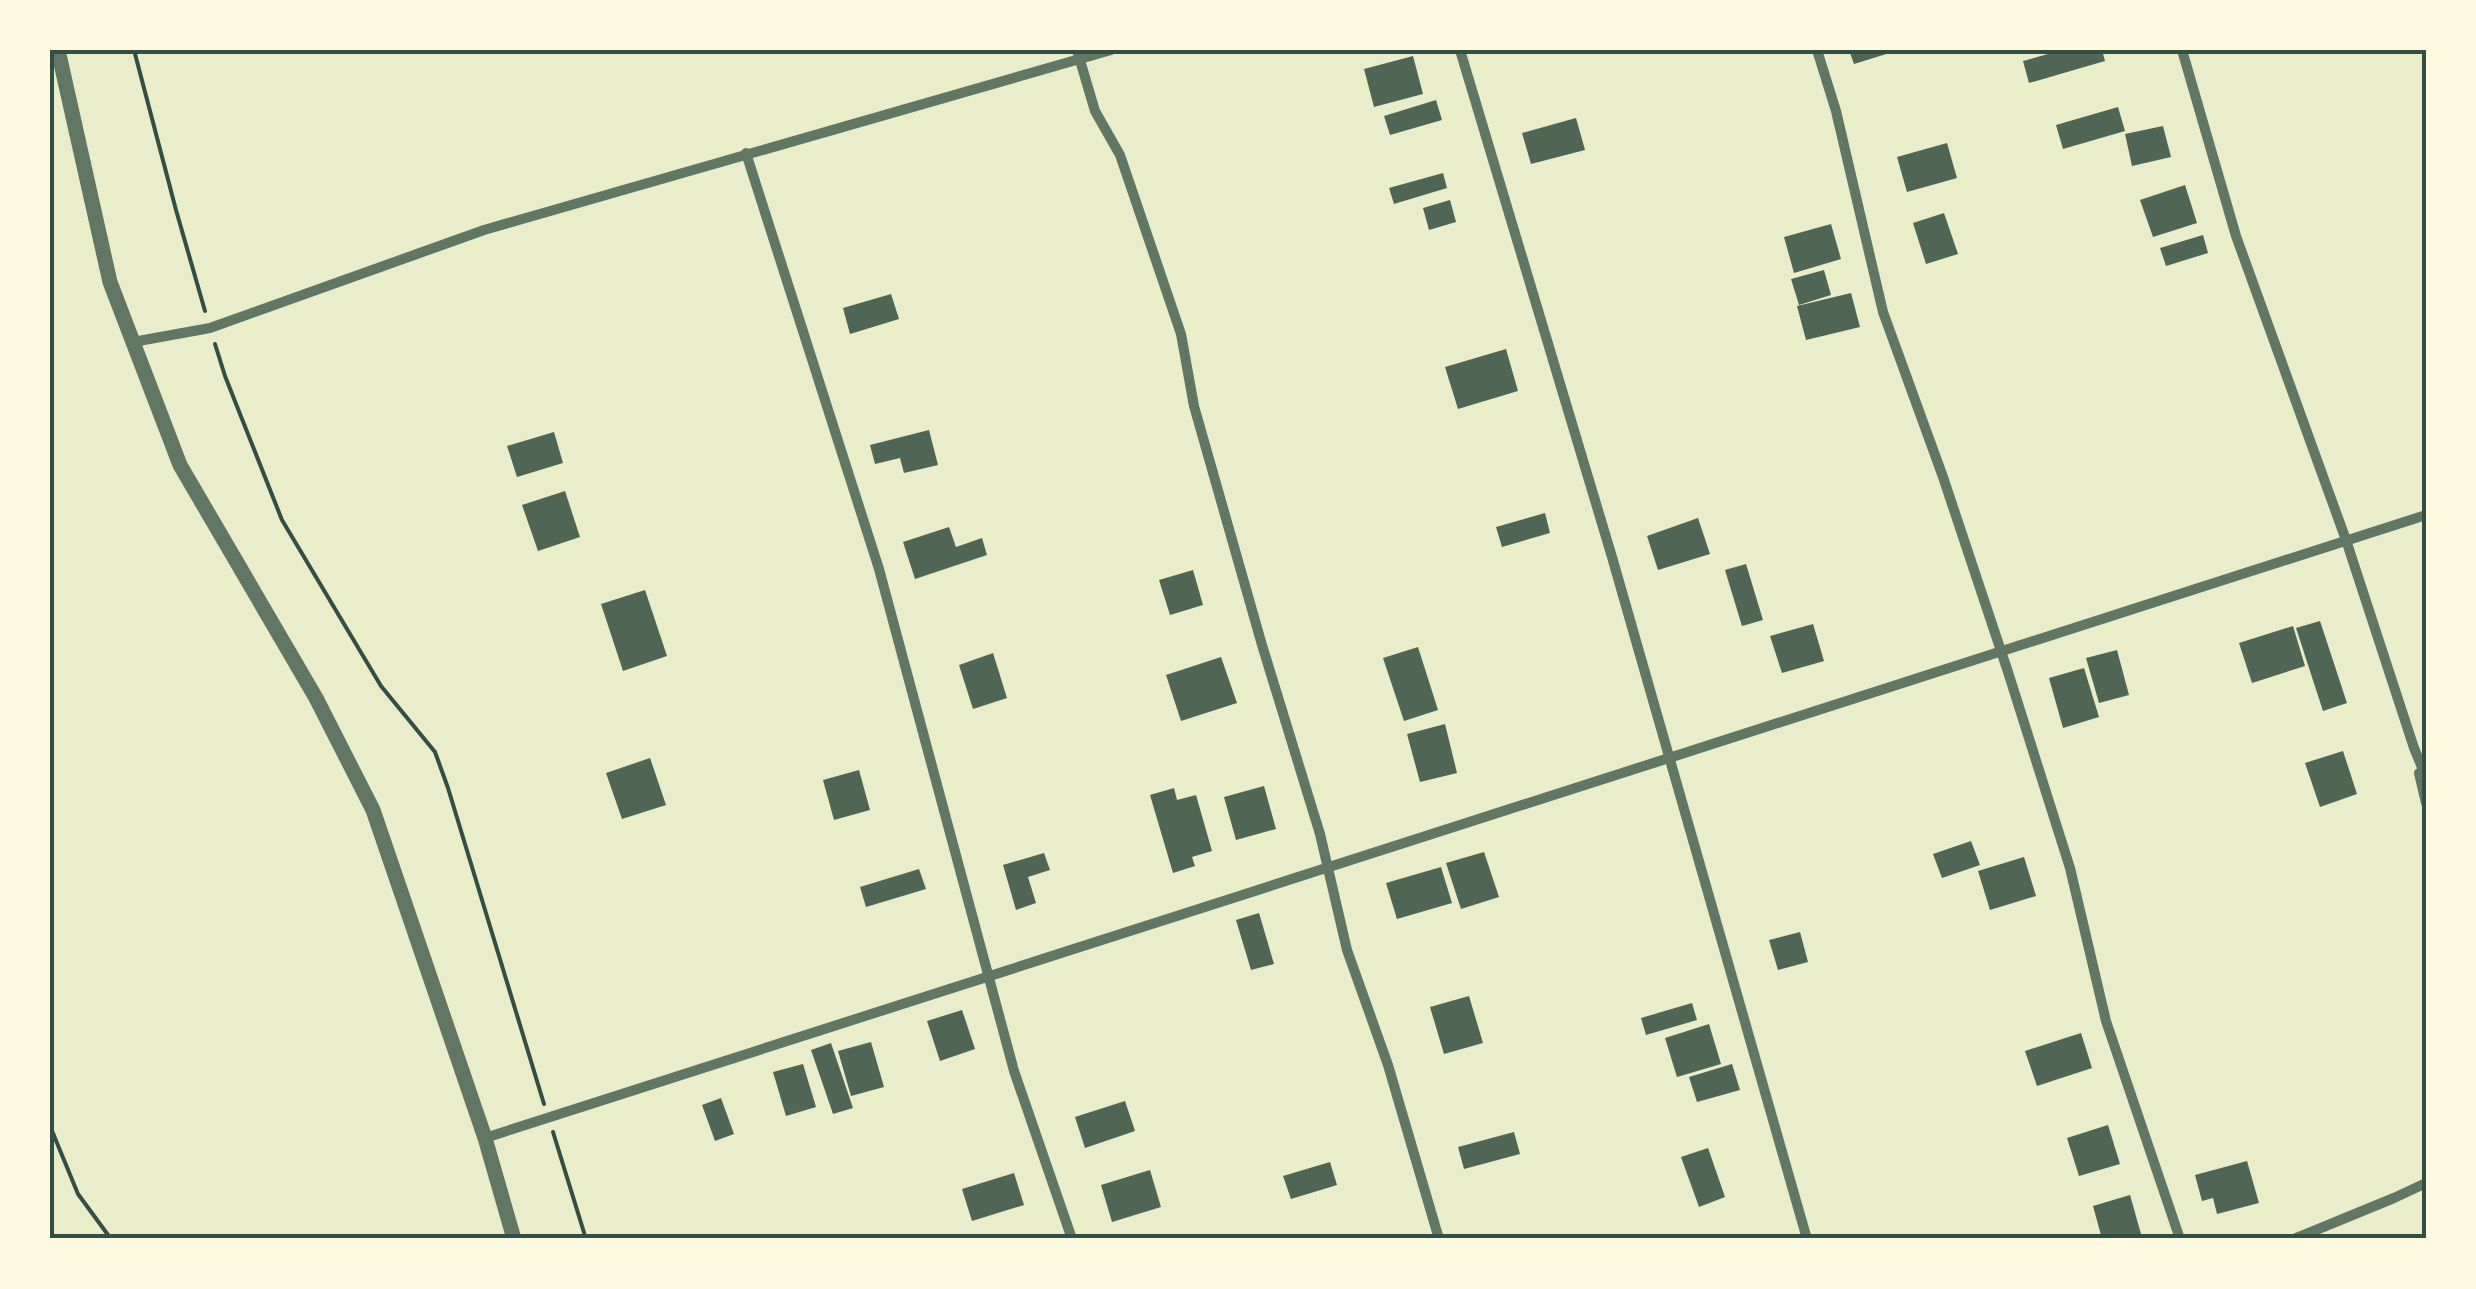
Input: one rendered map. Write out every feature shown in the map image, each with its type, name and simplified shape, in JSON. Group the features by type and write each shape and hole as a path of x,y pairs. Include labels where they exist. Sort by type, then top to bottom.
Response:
{"street":[{"path":"58,50 110,282 180,465 316,698 372,810 485,1138 514,1239"},
{"path":"134,342 210,328 484,230 1078,55 1111,50"},
{"path":"1460,50 1612,557 1808,1239"},
{"path":"1817,50 1836,111 1884,312 1943,477 2070,868 2106,1021 2180,1239"},
{"path":"2182,50 2236,236 2346,540 2426,778"},
{"path":"1078,55 1096,111 1120,156 1180,334 1194,406 1329,867 1347,950 1388,1065 1439,1239"},
{"path":"746,153 879,569 1014,1071 1072,1239"},
{"path":"485,1138 2426,515"},
{"path":"2414,748 2426,803"},
{"path":"2294,1239 2426,1183"}],"path":[{"path":"134,50 224,376 282,520 381,686 435,752 586,1239"},
{"path":"50,1126 78,1194 111,1239"}],"building":[{"path":"1849,50 1896,50 1896,51 1854,64"},
{"path":"2062,50 2102,50 2105,61 2029,83 2023,61"},
{"path":"1413,56 1423,94 1374,107 1364,69"},
{"path":"1436,100 1442,120 1390,135 1384,116"},
{"path":"2118,107 2125,131 2063,149 2056,125"},
{"path":"1576,118 1585,150 1531,164 1522,133"},
{"path":"2163,126 2171,157 2132,166 2125,134"},
{"path":"1947,143 1957,178 1907,192 1897,157"},
{"path":"1443,173 1447,188 1394,204 1389,188"},
{"path":"2185,185 2197,223 2153,237 2140,200"},
{"path":"1450,200 1456,222 1429,230 1423,208"},
{"path":"1944,213 1958,254 1926,264 1913,223"},
{"path":"1831,224 1841,259 1794,273 1784,237"},
{"path":"2203,235 2208,253 2166,266 2160,248"},
{"path":"1824,270 1831,295 1799,305 1791,279"},
{"path":"1851,293 1860,327 1806,340 1797,306"},
{"path":"891,294 899,319 850,334 843,308"},
{"path":"1506,349 1518,391 1458,409 1445,367"},
{"path":"929,430 938,465 904,473 900,458 875,464 870,445"},
{"path":"554,432 563,463 517,477 507,446"},
{"path":"565,491 580,537 538,551 522,505"},
{"path":"1545,513 1550,533 1502,547 1496,527"},
{"path":"1698,518 1710,554 1658,570 1647,536"},
{"path":"949,527 956,547 982,538 987,555 915,579 903,542"},
{"path":"1746,564 1763,620 1742,626 1725,570"},
{"path":"1193,570 1203,605 1170,615 1159,580"},
{"path":"645,590 667,656 623,671 601,604"},
{"path":"2320,621 2347,703 2323,711 2296,628"},
{"path":"1813,624 1824,661 1782,673 1770,636"},
{"path":"2293,626 2305,666 2252,683 2239,643"},
{"path":"1418,647 1438,710 1404,721 1383,658"},
{"path":"2117,650 2129,695 2099,703 2086,658"},
{"path":"993,653 1007,698 973,709 959,665"},
{"path":"1221,657 1237,703 1181,721 1166,675"},
{"path":"2084,668 2099,717 2063,728 2049,678"},
{"path":"1445,724 1457,773 1420,782 1407,734"},
{"path":"2343,751 2357,794 2320,807 2305,763"},
{"path":"650,758 666,805 622,819 606,773"},
{"path":"859,770 870,810 834,820 823,780"},
{"path":"1264,786 1276,829 1236,840 1224,797"},
{"path":"1174,788 1177,800 1196,795 1212,851 1192,857 1195,866 1173,873 1150,795"},
{"path":"1971,841 1980,865 1942,878 1933,854"},
{"path":"1484,852 1499,897 1461,909 1446,863"},
{"path":"1044,853 1050,870 1028,877 1036,903 1016,910 1003,865"},
{"path":"2024,857 2036,896 1990,910 1978,871"},
{"path":"1441,867 1452,903 1397,919 1386,883"},
{"path":"919,869 926,889 866,907 860,887"},
{"path":"1259,913 1274,964 1251,970 1236,920"},
{"path":"1800,932 1808,962 1778,970 1769,940"},
{"path":"1469,996 1483,1043 1444,1054 1430,1007"},
{"path":"1692,1003 1697,1020 1646,1035 1641,1018"},
{"path":"962,1010 975,1049 940,1061 927,1021"},
{"path":"1709,1024 1721,1064 1677,1077 1665,1038"},
{"path":"2081,1033 2092,1068 2037,1086 2025,1051"},
{"path":"871,1042 884,1087 851,1096 838,1051"},
{"path":"831,1043 853,1108 833,1114 811,1050"},
{"path":"803,1064 816,1107 786,1116 773,1072"},
{"path":"1732,1064 1740,1090 1697,1102 1689,1077"},
{"path":"721,1098 734,1134 715,1141 702,1105"},
{"path":"1125,1101 1135,1131 1085,1148 1075,1117"},
{"path":"2108,1125 2120,1164 2079,1176 2067,1138"},
{"path":"1514,1132 1520,1154 1464,1169 1458,1147"},
{"path":"1708,1148 1725,1197 1699,1207 1681,1157"},
{"path":"2247,1161 2259,1203 2217,1214 2213,1198 2202,1201 2195,1175"},
{"path":"1330,1162 1337,1185 1291,1199 1283,1176"},
{"path":"1150,1170 1161,1207 1112,1222 1101,1185"},
{"path":"1014,1173 1024,1205 972,1221 962,1189"},
{"path":"2130,1195 2141,1234 2102,1239 2093,1206"}]}
